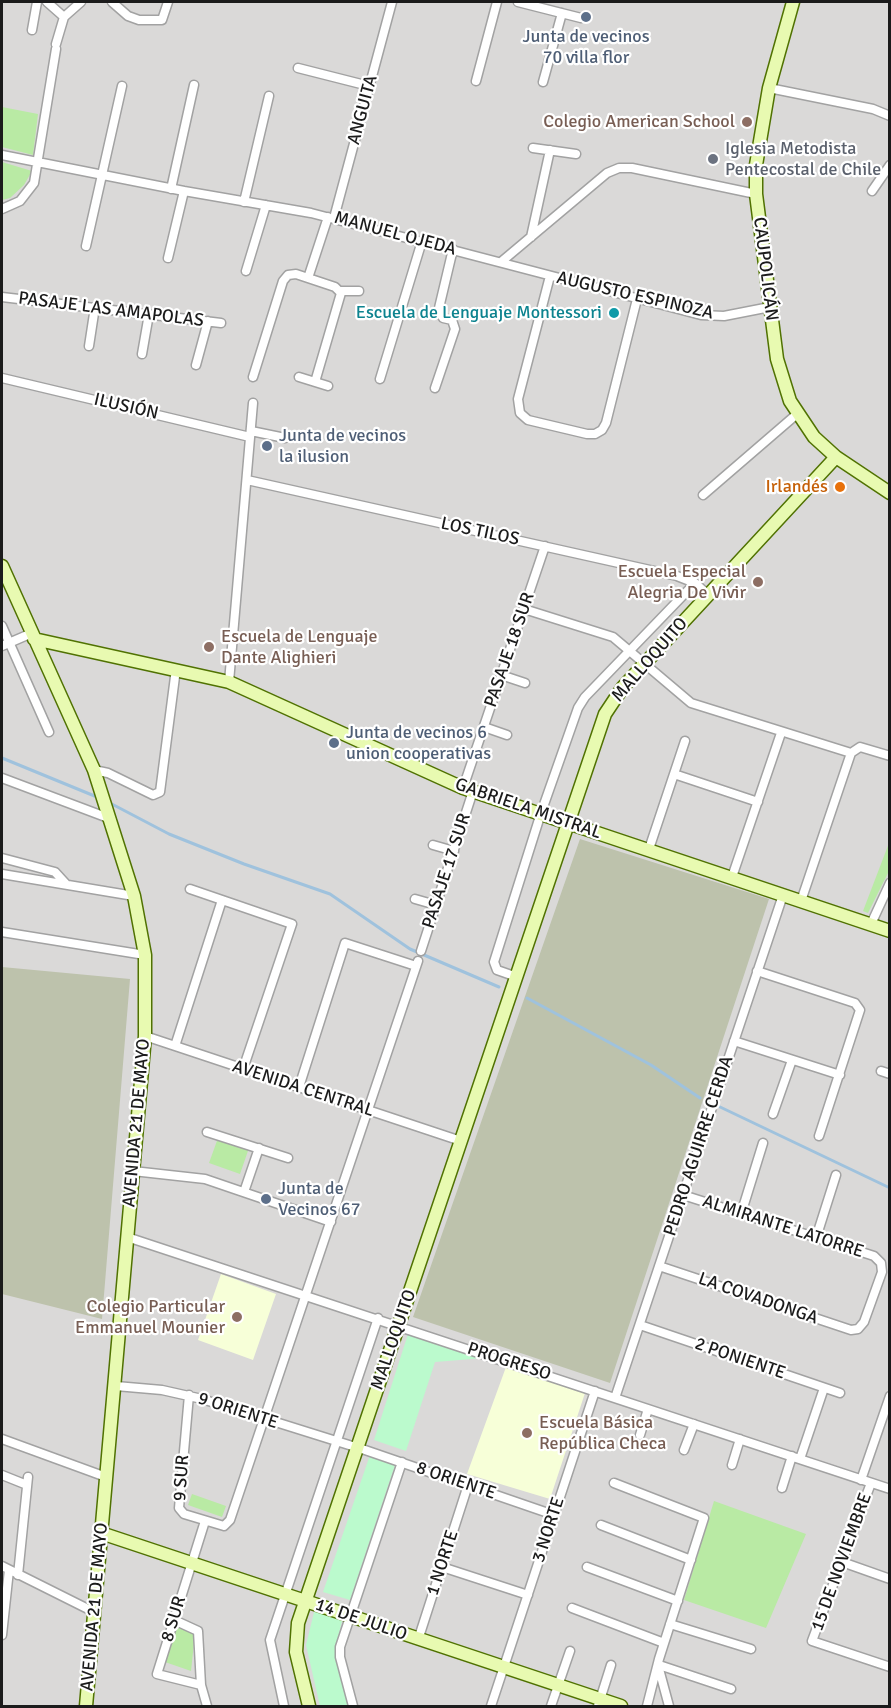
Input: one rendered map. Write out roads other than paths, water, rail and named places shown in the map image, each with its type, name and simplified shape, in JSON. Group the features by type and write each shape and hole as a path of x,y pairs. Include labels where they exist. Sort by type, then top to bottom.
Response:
{"street":[{"path":"32,30 37,2"},
{"path":"47,2 64,17"},
{"path":"2,209 25,197 34,183 56,46 64,17 81,2"},
{"path":"112,2 128,16 140,20 162,20 168,2"},
{"name":"ANGUITA","path":"308,278 331,217 392,2"},
{"path":"476,81 497,2"},
{"path":"518,2 580,18"},
{"name":"CAUPOLICÁN","path":"793,2 769,88 756,165 756,194 780,374 797,414 814,437 836,457 890,493"},
{"path":"543,82 562,13"},
{"path":"298,68 369,86"},
{"path":"171,189 194,85"},
{"path":"86,246 122,86"},
{"path":"769,88 873,109 890,116"},
{"path":"244,202 269,96"},
{"path":"533,148 576,154"},
{"path":"531,237 550,150"},
{"name":"MANUEL OJEDA","path":"2,155 171,189 331,217 501,262"},
{"path":"872,191 890,165"},
{"path":"501,262 607,173 619,168 632,168 756,194"},
{"path":"168,258 184,191"},
{"path":"246,271 266,205"},
{"path":"380,380 422,241"},
{"path":"435,388 455,328 452,320 443,318 439,308 453,249"},
{"name":"AUGUSTO ESPINOZA","path":"501,262 709,316 724,316 770,307"},
{"path":"253,377 284,281 292,274 340,291 359,291"},
{"path":"550,276 518,399 520,413 528,420 591,435 602,430 606,423 637,299"},
{"path":"315,382 341,298 340,291"},
{"name":"PASAJE LAS AMAPOLAS","path":"2,297 221,322"},
{"path":"89,346 95,307"},
{"path":"142,354 149,314"},
{"path":"196,365 208,321"},
{"path":"299,376 328,386"},
{"name":"ILUSIÓN","path":"2,378 251,434 285,438"},
{"path":"229,682 253,403"},
{"path":"703,495 797,414"},
{"name":"MALLOQUITO","path":"309,1707 296,1652 295,1638 305,1601 605,714 618,693 836,457"},
{"name":"LOS TILOS","path":"247,480 677,576 694,583 708,595"},
{"name":"PASAJE 18 SUR","path":"468,789 484,727 545,546"},
{"name":"AVENIDA 21 DE MAYO","path":"2,566 94,770 134,896 145,955 146,1036 86,1707"},
{"name":"MALLOQUITO","path":"517,977 497,970 494,962 541,813 581,702 694,583"},
{"path":"524,609 608,635 630,650 687,702 851,753"},
{"path":"2,626 5,645 49,732"},
{"path":"5,645 33,636"},
{"name":"GABRIELA MISTRAL","path":"33,636 229,682 468,789 890,931"},
{"path":"94,770 108,773 153,795 160,792 176,669"},
{"path":"501,675 525,683"},
{"path":"484,727 507,735"},
{"path":"732,878 781,733"},
{"path":"648,849 685,741"},
{"path":"801,901 851,753 860,747 890,756"},
{"path":"674,774 758,802"},
{"path":"2,778 109,814"},
{"name":"PASAJE 17 SUR","path":"421,951 454,851 468,789"},
{"path":"433,844 454,851"},
{"path":"2,858 55,872 66,884"},
{"path":"2,874 134,896"},
{"path":"871,924 890,883"},
{"path":"190,889 292,924 243,1069"},
{"name":"PEDRO AGUIRRE CERDA","path":"615,1398 783,895"},
{"path":"415,899 436,905"},
{"path":"175,1046 222,900"},
{"path":"2,932 145,955"},
{"path":"264,1420 417,963 345,943 299,1087"},
{"path":"758,971 852,1002 859,1007 860,1016 819,1136"},
{"name":"AVENIDA CENTRAL","path":"146,1036 461,1141"},
{"path":"734,1041 840,1075"},
{"path":"773,1114 792,1060"},
{"path":"207,1132 288,1158"},
{"path":"741,1214 763,1143"},
{"path":"244,1192 259,1148"},
{"path":"133,1171 205,1179 332,1222"},
{"path":"816,1238 836,1174"},
{"name":"ALMIRANTE LATORRE","path":"683,1195 874,1256 881,1263 882,1272 864,1322 858,1329"},
{"name":"PROGRESO","path":"127,1237 378,1318 890,1489"},
{"name":"LA COVADONGA","path":"659,1266 848,1329 858,1329"},
{"path":"284,1707 270,1644 378,1318"},
{"name":"2 PONIENTE","path":"640,1325 840,1393"},
{"name":"9 ORIENTE","path":"116,1386 189,1395 357,1448"},
{"path":"782,1488 824,1388"},
{"name":"3 NORTE","path":"491,1707 595,1391"},
{"name":"9 SUR","path":"189,1395 179,1508 182,1513 205,1521 226,1525 230,1520 264,1420"},
{"path":"861,1480 890,1396"},
{"path":"640,1435 648,1409"},
{"path":"684,1450 694,1424"},
{"path":"2,1439 106,1477"},
{"path":"732,1465 740,1439"},
{"name":"8 ORIENTE","path":"357,1448 554,1515"},
{"path":"353,1707 340,1652 402,1462"},
{"path":"2,1475 28,1481 18,1575"},
{"path":"614,1483 704,1518 664,1643 647,1707"},
{"name":"15 DE NOVIEMBRE","path":"871,1483 812,1641 890,1667"},
{"name":"1 NORTE","path":"418,1640 468,1485"},
{"name":"8 SUR","path":"201,1685 157,1674 205,1521"},
{"path":"601,1525 691,1560"},
{"name":"14 DE JULIO","path":"101,1533 557,1686 599,1703 621,1707"},
{"path":"842,1563 890,1579"},
{"path":"442,1567 528,1595"},
{"path":"587,1567 678,1600"},
{"path":"2,1635 5,1568 94,1612"},
{"path":"572,1608 664,1643"},
{"path":"174,1620 198,1631 201,1685 207,1707"},
{"path":"670,1624 751,1649"},
{"path":"551,1707 570,1651"},
{"path":"599,1703 611,1665"},
{"path":"659,1667 731,1689"},
{"path":"659,1667 669,1707"}],"waterway":[{"path":"2,758 97,797"},
{"path":"108,802 169,834 244,864 330,894 410,949 499,987"},
{"path":"527,998 651,1065 700,1098"},
{"path":"718,1106 890,1188"}],"place":[{"name":"Junta de vecinos 70 villa flor","path":"586,17"},
{"name":"Colegio American School","path":"747,122"},
{"name":"Iglesia Metodista Pentecostal de Chile","path":"713,159"},
{"name":"Escuela de Lenguaje Montessori","path":"614,313"},
{"name":"Junta de vecinos la ilusion","path":"267,446"},
{"name":"Irlandés","path":"840,487"},
{"name":"Escuela Especial Alegria De Vivir","path":"758,582"},
{"name":"Escuela de Lenguaje Dante Alighieri","path":"209,647"},
{"name":"Junta de vecinos 6 union cooperativas","path":"334,743"},
{"name":"Junta de Vecinos 67","path":"266,1199"},
{"name":"Colegio Particular Emmanuel Mounier","path":"237,1317"},
{"name":"Escuela Básica República Checa","path":"527,1433"}]}
